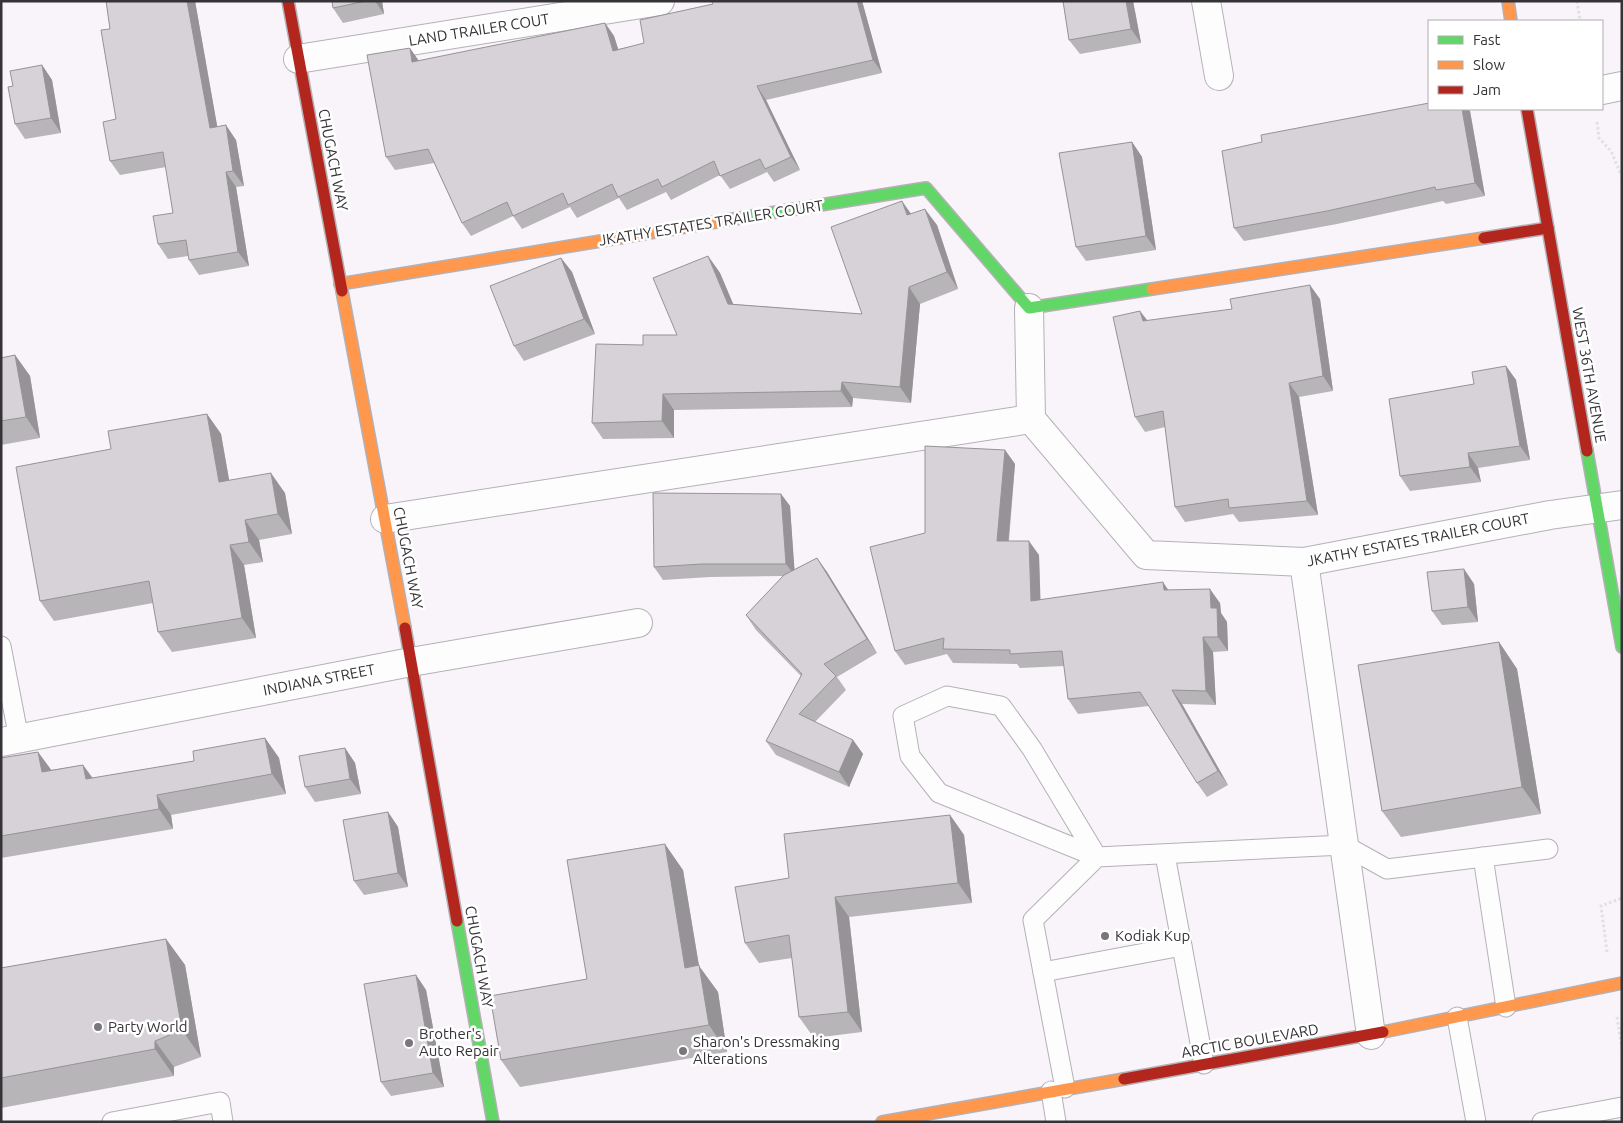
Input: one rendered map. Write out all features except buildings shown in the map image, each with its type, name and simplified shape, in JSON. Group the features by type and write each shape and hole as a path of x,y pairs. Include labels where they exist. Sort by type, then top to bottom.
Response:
{"street":[{"name":"CHUGACH WAY","path":"288,1 412,662 492,1122"},
{"name":"LAND TRAILER COUT","path":"298,59 660,1"},
{"path":"1206,1 1219,76"},
{"path":"1508,1 1511,20"},
{"path":"1603,90 1622,86"},
{"name":"WEST 36TH AVENUE","path":"1527,110 1548,228 1610,507 1622,647"},
{"name":"JKATHY ESTATES TRAILER COURT","path":"340,284 926,188 1029,308"},
{"path":"385,519 1031,419 1029,308 1548,228"},
{"name":"JKATHY ESTATES TRAILER COURT","path":"1031,419 1146,555 1304,562 1550,515 1610,507"},
{"path":"1304,562 1371,1035"},
{"name":"INDIANA STREET","path":"10,741 412,662 638,623"},
{"name":"ARCTIC BOULEVARD","path":"882,1122 920,1118 1058,1090 1371,1035 1622,983"}],"lane":[{"path":"1,646 10,741"},
{"path":"1097,857 1032,749 1001,706 948,696 903,716 910,756 939,793 1097,857 1344,846 1387,869 1548,849"},
{"path":"1165,855 1204,1064"},
{"path":"1056,1122 1058,1090 1043,972 1033,920 1097,857"},
{"path":"1483,857 1506,1007"},
{"path":"1043,972 1182,946"},
{"path":"1457,1017 1476,1122"},
{"path":"112,1122 220,1102 223,1122"},
{"path":"1542,1122 1620,1112"}],"path":[{"path":"1577,1 1580,20"},
{"path":"1596,116 1599,138 1611,151 1622,177"}],"traffic: fast":[{"path":"740,218 926,188 1029,308 1152,289"},
{"path":"1587,451 1622,647"},
{"path":"457,921 493,1122"}],"traffic: slow":[{"path":"1508,1 1511,20"},
{"path":"340,284 740,218"},
{"path":"1152,289 1484,238"},
{"path":"342,291 405,628"},
{"path":"1383,1032 1622,983"},
{"path":"882,1122 1124,1079"}],"traffic: jam":[{"path":"288,1 342,291"},
{"path":"1527,110 1587,451"},
{"path":"1484,238 1548,228"},
{"path":"405,628 457,921"},
{"path":"1124,1079 1383,1032"}],"place":[{"name":"Kodiak Kup","path":"1105,936"},
{"name":"Party World","path":"98,1027"},
{"name":"Brother's Auto Repair","path":"409,1043"},
{"name":"Sharon's Dressmaking Alterations","path":"683,1051"}]}
